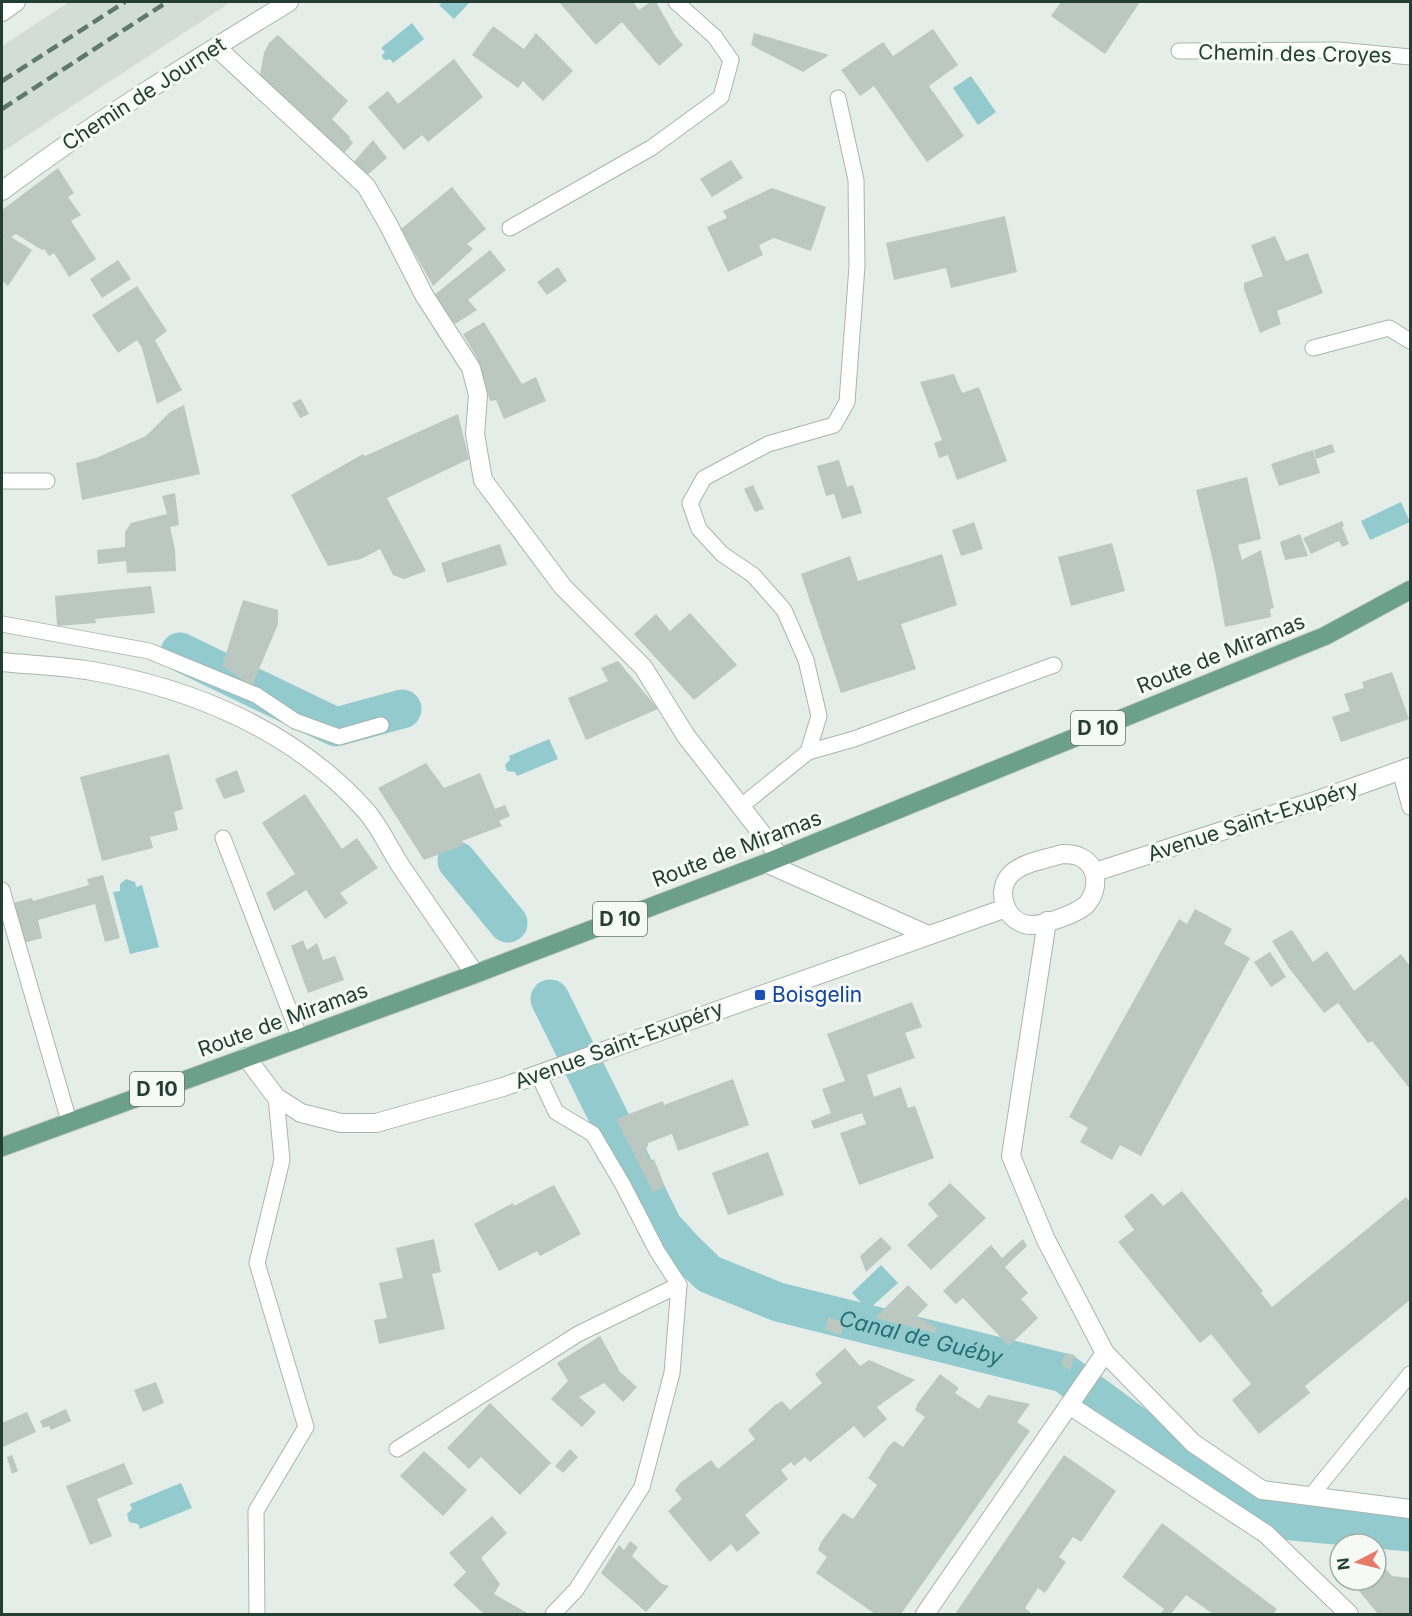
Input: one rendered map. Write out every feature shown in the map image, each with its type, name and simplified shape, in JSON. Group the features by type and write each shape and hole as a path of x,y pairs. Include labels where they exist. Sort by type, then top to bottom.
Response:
{"main road":[{"name":"Route de Miramas","path":"2,1147 475,974 773,860 1325,636 1410,590"}],"street":[{"path":"2,12 16,2"},
{"name":"Chemin de Journet","path":"2,190 216,46 289,2"},
{"path":"216,46 366,186 424,295 471,368 477,394 475,434 483,480 563,587 643,667 686,736 740,807 773,860 928,935"},
{"path":"2,662 90,671 148,682 207,702 266,729 324,770 368,813 400,865 475,974"},
{"name":"Avenue Saint-Exupéry","path":"1095,872 1318,800 1405,769"},
{"path":"1062,854 1080,857 1089,863 1095,872 1096,884 1087,904 1078,911 1033,925 1015,920 1006,908 1004,888 1012,874 1019,868 1062,854"},
{"name":"Avenue Saint-Exupéry","path":"246,1057 276,1097 301,1113 342,1123 376,1124 503,1087 1006,908"},
{"path":"1047,921 1011,1156 1046,1240 1105,1353 1193,1443 1262,1491 1410,1509"},
{"path":"925,1614 1105,1353"},
{"path":"1070,1405 1266,1534 1349,1614"}],"lane":[{"path":"510,228 651,147 721,97 731,60 714,37 676,2"},
{"name":"Chemin des Croyes","path":"1179,51 1338,50 1410,57"},
{"path":"808,752 819,716 806,660 784,610 753,575 722,554 699,529 690,503 704,478 768,444 834,424 847,402 856,266 856,180 838,98"},
{"path":"1313,348 1389,328 1410,341"},
{"path":"2,481 47,481"},
{"path":"2,624 149,651 256,695 295,721 339,737 381,725"},
{"path":"740,807 808,752 854,739 1054,665"},
{"path":"1405,769 1410,807"},
{"path":"223,838 300,1038"},
{"path":"2,890 69,1121"},
{"path":"538,1074 556,1112 593,1134 623,1185 657,1251 679,1286 672,1373 642,1487 576,1590 553,1614"},
{"path":"257,1614 256,1511 306,1427 257,1263 282,1160 276,1097"},
{"path":"397,1449 578,1334 679,1286"},
{"path":"1310,1497 1410,1374"}],"shaded area":[{"path":"69,2 231,2 2,152 2,46"}],"water":[{"path":"443,2 470,2 454,19 439,5"},
{"path":"412,23 424,39 393,63 390,59 383,59 382,55 385,52 381,48"},
{"path":"971,76 996,112 978,125 953,88"},
{"path":"1401,502 1410,522 1370,540 1361,521"},
{"path":"549,739 558,759 517,776 515,772 507,771 505,765 510,760 509,756"},
{"path":"126,879 135,882 136,887 142,885 159,947 130,954 113,892 120,891 120,884"},
{"path":"881,1265 898,1283 868,1310 852,1293"},
{"path":"181,1483 192,1508 140,1529 138,1524 129,1522 127,1514 132,1509 130,1504"}],"building":[{"path":"559,2 633,2 639,10 650,2 656,2 683,45 659,66 622,22 596,45"},
{"path":"1061,2 1140,2 1105,54 1051,16"},
{"path":"493,26 524,49 536,33 573,71 543,101 523,81 518,88 472,55"},
{"path":"933,29 958,65 929,86 964,136 927,162 874,86 860,96 841,70 883,42 893,56"},
{"path":"754,33 829,55 803,72 751,45"},
{"path":"278,35 348,101 332,119 353,143 343,154 317,132 319,130 260,75 264,53 269,43"},
{"path":"454,59 483,97 428,142 422,135 404,150 368,107 388,91 398,104"},
{"path":"373,140 387,158 366,176 352,164"},
{"path":"731,160 743,178 712,197 700,179"},
{"path":"58,168 74,193 68,197 81,215 71,221 96,259 69,277 54,253 49,256 44,249 42,250 16,234 11,237 32,250 8,286 2,281 2,243 4,240 2,238 2,210"},
{"path":"452,187 486,229 467,244 473,249 433,286 401,229"},
{"path":"772,188 826,207 811,251 774,238 759,245 763,255 728,272 707,227 727,218 723,211"},
{"path":"1005,216 1017,272 951,288 946,268 894,280 886,243"},
{"path":"1275,236 1286,261 1308,253 1323,293 1277,311 1281,324 1260,333 1244,289 1244,283 1263,276 1251,245"},
{"path":"490,250 506,270 468,300 477,310 455,324 433,296"},
{"path":"118,260 131,279 102,298 90,279"},
{"path":"558,267 567,281 547,295 537,282"},
{"path":"137,286 167,331 155,340 182,390 157,404 142,348 137,340 118,353 92,315"},
{"path":"484,322 522,384 536,377 546,401 504,419 496,400 490,401 477,358 463,334"},
{"path":"954,374 962,393 979,387 1007,461 957,480 948,455 939,458 934,443 942,440 920,382"},
{"path":"301,399 309,414 300,418 292,403"},
{"path":"184,405 200,474 82,500 76,463 96,458 146,436 170,412"},
{"path":"458,414 469,459 387,498 426,571 404,579 393,575 380,549 361,559 328,566 291,495 363,454 365,456"},
{"path":"1332,444 1335,452 1316,459 1314,450"},
{"path":"1313,450 1320,473 1279,486 1271,464"},
{"path":"839,460 847,487 853,485 862,513 842,519 834,494 826,496 817,466"},
{"path":"1247,477 1261,539 1238,545 1242,560 1261,550 1274,608 1270,609 1271,617 1225,627 1215,570 1196,490"},
{"path":"753,485 764,509 755,512 744,489"},
{"path":"175,493 179,525 170,527 175,550 176,571 127,573 126,561 98,564 97,550 125,547 125,532 131,523 167,514 162,496"},
{"path":"1342,521 1349,544 1342,547 1339,541 1311,554 1303,538"},
{"path":"974,522 983,549 961,556 952,530"},
{"path":"1300,534 1308,556 1285,560 1280,542"},
{"path":"1112,543 1125,591 1071,606 1058,557"},
{"path":"500,544 507,565 447,583 441,563"},
{"path":"942,554 957,605 901,624 916,669 841,693 801,574 850,556 858,581"},
{"path":"151,586 155,613 95,619 96,623 57,626 55,596"},
{"path":"243,600 278,610 278,624 252,686 222,666"},
{"path":"690,613 737,665 694,700 634,634 656,614 670,631"},
{"path":"618,661 658,709 586,740 568,698 608,681 601,668"},
{"path":"1392,672 1409,719 1341,742 1332,717 1350,711 1344,694 1364,688 1362,682"},
{"path":"169,754 183,809 174,812 178,830 150,837 153,848 102,861 80,777"},
{"path":"426,763 444,788 480,773 495,809 505,805 510,816 499,821 502,826 462,841 464,845 424,860 378,788"},
{"path":"237,770 245,792 224,799 215,779"},
{"path":"305,794 342,849 357,838 378,868 340,893 348,903 325,919 306,890 274,911 266,893 295,874 262,823"},
{"path":"103,875 120,938 105,942 95,904 38,920 42,938 24,943 13,903 32,898 33,901 89,885 87,879"},
{"path":"1195,909 1232,929 1224,944 1250,958 1141,1156 1120,1145 1112,1160 1080,1142 1088,1128 1069,1117 1179,919 1187,924"},
{"path":"1292,930 1313,962 1327,951 1354,991 1401,954 1410,966 1410,1089 1372,1041 1368,1043 1338,1003 1324,1013 1289,968 1272,941"},
{"path":"303,940 307,950 317,943 323,960 335,956 344,980 308,993 291,946"},
{"path":"1270,952 1286,977 1271,987 1254,962"},
{"path":"912,1002 922,1027 905,1033 915,1058 867,1075 874,1097 901,1087 908,1108 915,1106 934,1158 859,1185 840,1133 866,1124 862,1113 814,1129 811,1121 831,1113 822,1089 845,1081 827,1034"},
{"path":"733,1079 749,1125 678,1151 672,1134 648,1143 645,1149 650,1161 654,1159 665,1187 653,1192 616,1119 663,1101 664,1105"},
{"path":"768,1152 784,1195 728,1215 712,1173"},
{"path":"950,1183 986,1218 931,1270 907,1245 938,1216 928,1204"},
{"path":"554,1185 581,1234 540,1256 537,1251 499,1271 474,1224"},
{"path":"1182,1191 1263,1291 1261,1293 1272,1307 1406,1197 1410,1202 1410,1300 1305,1386 1310,1393 1259,1434 1232,1400 1251,1384 1211,1334 1200,1343 1118,1242 1134,1230 1124,1216 1152,1193 1163,1206"},
{"path":"881,1237 892,1248 866,1272 860,1256"},
{"path":"434,1239 441,1272 432,1274 445,1329 379,1344 374,1320 387,1318 379,1283 403,1278 396,1248"},
{"path":"1023,1239 1027,1246 1005,1267 1028,1293 1021,1299 1038,1318 1009,1346 963,1298 956,1304 943,1291 991,1245 1002,1258"},
{"path":"908,1285 928,1305 917,1316 937,1328 935,1333 875,1318"},
{"path":"828,1317 845,1322 841,1335 825,1330"},
{"path":"600,1336 620,1372 637,1387 623,1402 604,1383 579,1397 596,1412 582,1427 551,1399 568,1381 557,1363"},
{"path":"845,1348 860,1366 869,1360 915,1380 877,1407 887,1419 864,1438 854,1426 810,1462 805,1457 794,1466 791,1462 781,1470 788,1479 745,1515 760,1533 737,1552 731,1544 710,1562 668,1511 682,1499 675,1490 680,1483 711,1460 718,1469 755,1439 748,1430 775,1405 782,1401 790,1410 822,1383 815,1374"},
{"path":"1066,1353 1075,1355 1070,1371 1061,1364"},
{"path":"940,1374 959,1388 955,1393 979,1409 988,1395 1030,1404 1017,1422 1030,1431 901,1614 875,1614 816,1573 827,1557 818,1550 821,1542 843,1513 853,1519 877,1485 868,1478 888,1447 894,1441 903,1447 925,1417 915,1410"},
{"path":"156,1382 164,1403 143,1412 134,1390"},
{"path":"490,1403 551,1463 520,1495 481,1457 469,1469 447,1448"},
{"path":"66,1409 71,1421 51,1430 49,1426 43,1428 40,1421"},
{"path":"27,1412 36,1432 3,1447 2,1423"},
{"path":"570,1449 578,1457 563,1473 555,1466"},
{"path":"424,1451 467,1490 443,1516 400,1476"},
{"path":"12,1455 18,1471 12,1474 7,1457"},
{"path":"1064,1455 1116,1491 1081,1542 1073,1537 1059,1557 1066,1562 1045,1593 1038,1588 1025,1608 1030,1614 955,1614"},
{"path":"124,1463 133,1484 97,1499 112,1536 90,1545 66,1486"},
{"path":"492,1516 507,1533 481,1558 500,1584 494,1594 529,1614 484,1614 453,1585 466,1572 449,1553"},
{"path":"1162,1523 1277,1609 1273,1614 1213,1614 1186,1595 1171,1614 1160,1614 1164,1609 1122,1577"},
{"path":"630,1541 638,1547 632,1556 662,1584 669,1586 646,1612 601,1573 619,1545 624,1550"},
{"path":"1388,1571 1392,1576 1410,1578 1410,1614 1378,1614 1360,1592 1388,1592"}],"waterway":[{"name":"Canal de Guéby","path":"180,652 336,727 402,709"},
{"name":"Canal de Guéby","path":"457,861 508,923"},
{"name":"Canal de Guéby","path":"550,999 663,1227 709,1274 778,1302 1064,1373 1260,1518 1410,1532"}],"railway":[{"path":"2,81 125,2"},
{"path":"2,109 167,2"}],"place":[{"name":"Boisgelin","path":"760,995"}]}
